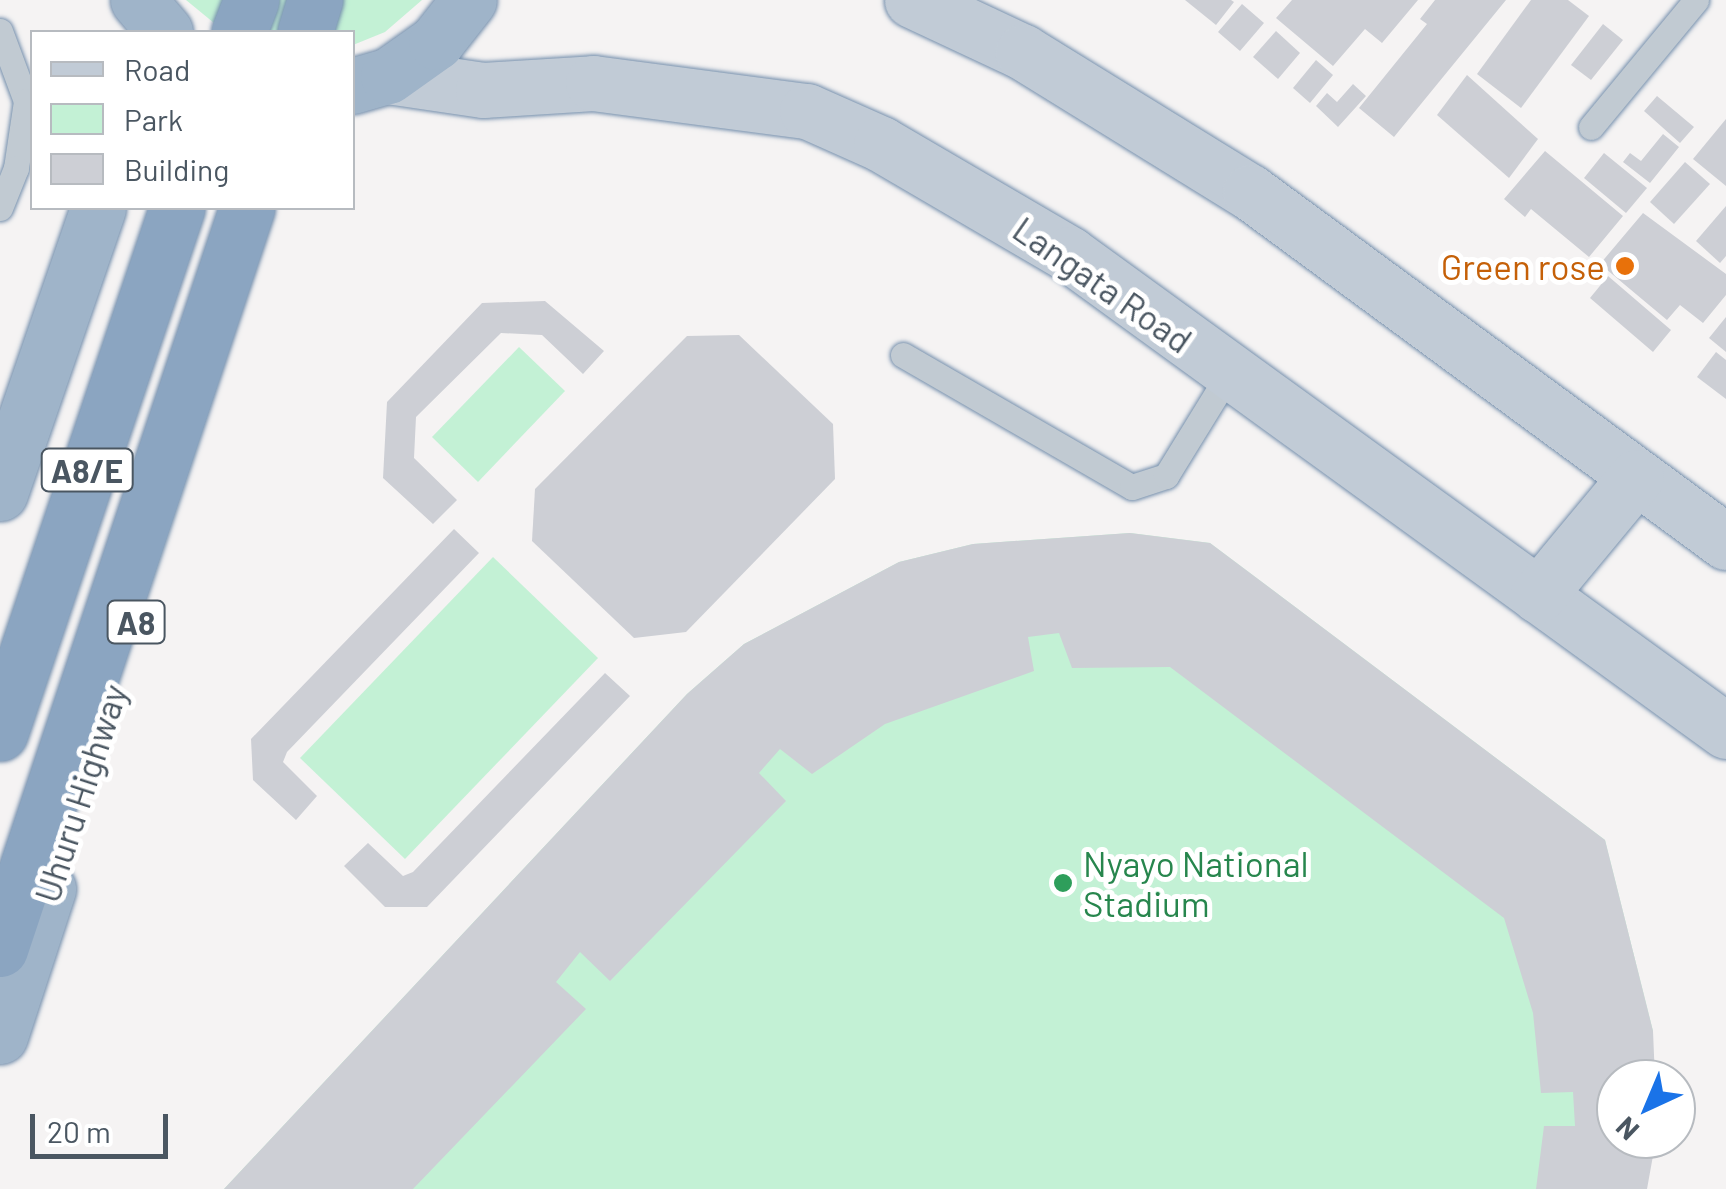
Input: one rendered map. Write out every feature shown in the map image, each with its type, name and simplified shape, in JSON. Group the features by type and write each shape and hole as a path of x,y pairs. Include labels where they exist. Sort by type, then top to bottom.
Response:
{"highway":[{"path":"241,30 251,0"},
{"path":"305,30 315,0"},
{"path":"370,81 436,42 469,0"},
{"path":"0,493 97,210"},
{"name":"A8/E","path":"0,733 176,210"},
{"name":"A8/E","path":"0,949 246,210"},
{"name":"Uhuru Highway","path":"0,1036 272,210"}],"main road":[{"path":"912,0 1023,52 1250,192 1726,542"},
{"name":"Langata Road","path":"370,81 484,90 593,84 806,111 881,144 1069,254 1726,730"},
{"path":"1538,595 1636,477"}],"lane":[{"path":"1591,127 1696,0"},
{"path":"0,31 26,101 16,168 0,208"},
{"path":"903,354 1132,487 1166,476 1230,372"}],"green space":[{"path":"186,0 422,0 385,32 355,44 355,30 223,30"},
{"path":"519,347 565,391 478,482 432,437"},
{"name":"Nyayo National Stadium","path":"1130,533 1210,543 1605,840 1653,1031 1631,1059 1596,1059 1596,1159 1628,1159 1647,1189 224,1189 687,694 744,644 899,562 973,544"},
{"path":"493,557 598,658 405,859 300,758"}],"building":[{"path":"1185,0 1231,0 1234,2 1216,25"},
{"path":"1292,0 1418,0 1382,43 1365,29 1333,66 1276,18"},
{"path":"1435,0 1506,0 1394,137 1359,108 1427,24 1420,19"},
{"path":"1531,0 1568,0 1589,16 1521,108 1477,74"},
{"path":"1242,4 1264,23 1240,51 1218,32"},
{"path":"1603,24 1623,40 1591,80 1571,65"},
{"path":"1276,31 1300,53 1278,79 1253,57"},
{"path":"1316,60 1333,75 1310,103 1293,88"},
{"path":"1467,75 1538,139 1509,178 1437,115"},
{"path":"1353,84 1366,96 1338,127 1316,106 1327,93 1337,102"},
{"path":"1657,96 1694,127 1680,143 1644,111"},
{"path":"1726,119 1726,186 1693,159"},
{"path":"1663,134 1679,147 1650,183 1623,162 1630,153 1641,161"},
{"path":"1545,151 1623,216 1589,257 1531,209 1525,217 1504,199"},
{"path":"1604,153 1647,188 1626,213 1584,178"},
{"path":"1685,162 1710,184 1674,224 1650,202"},
{"path":"1726,206 1726,256 1720,263 1696,241"},
{"path":"1643,213 1726,274 1726,295 1703,323 1680,305 1667,320 1600,264"},
{"path":"1608,276 1671,330 1653,352 1590,298"},
{"path":"545,301 604,351 583,374 542,335 501,333 416,417 414,458 457,500 433,524 383,478 387,402 482,303"},
{"path":"1726,317 1726,352 1709,338"},
{"path":"739,335 833,424 835,479 686,632 634,638 532,541 535,489 687,336"},
{"path":"1716,352 1726,360 1726,399 1697,377"},
{"path":"454,529 479,553 287,752 283,762 317,796 296,820 253,780 251,739"},
{"path":"1130,533 1210,543 1605,840 1653,1031 1654,1059 1596,1059 1596,1159 1652,1159 1647,1189 1536,1189 1544,1126 1575,1126 1573,1092 1541,1093 1533,1013 1504,918 1170,667 1072,668 1059,633 1028,637 1034,671 885,724 812,774 780,749 759,773 786,801 610,981 580,952 556,982 586,1009 413,1189 224,1189 687,694 744,644 899,562 973,544"},
{"path":"605,673 630,696 427,907 385,907 344,866 368,843 403,876 413,872"}],"place":[{"name":"Green rose","path":"1625,266"},
{"name":"Nyayo National Stadium","path":"1063,883"}]}
